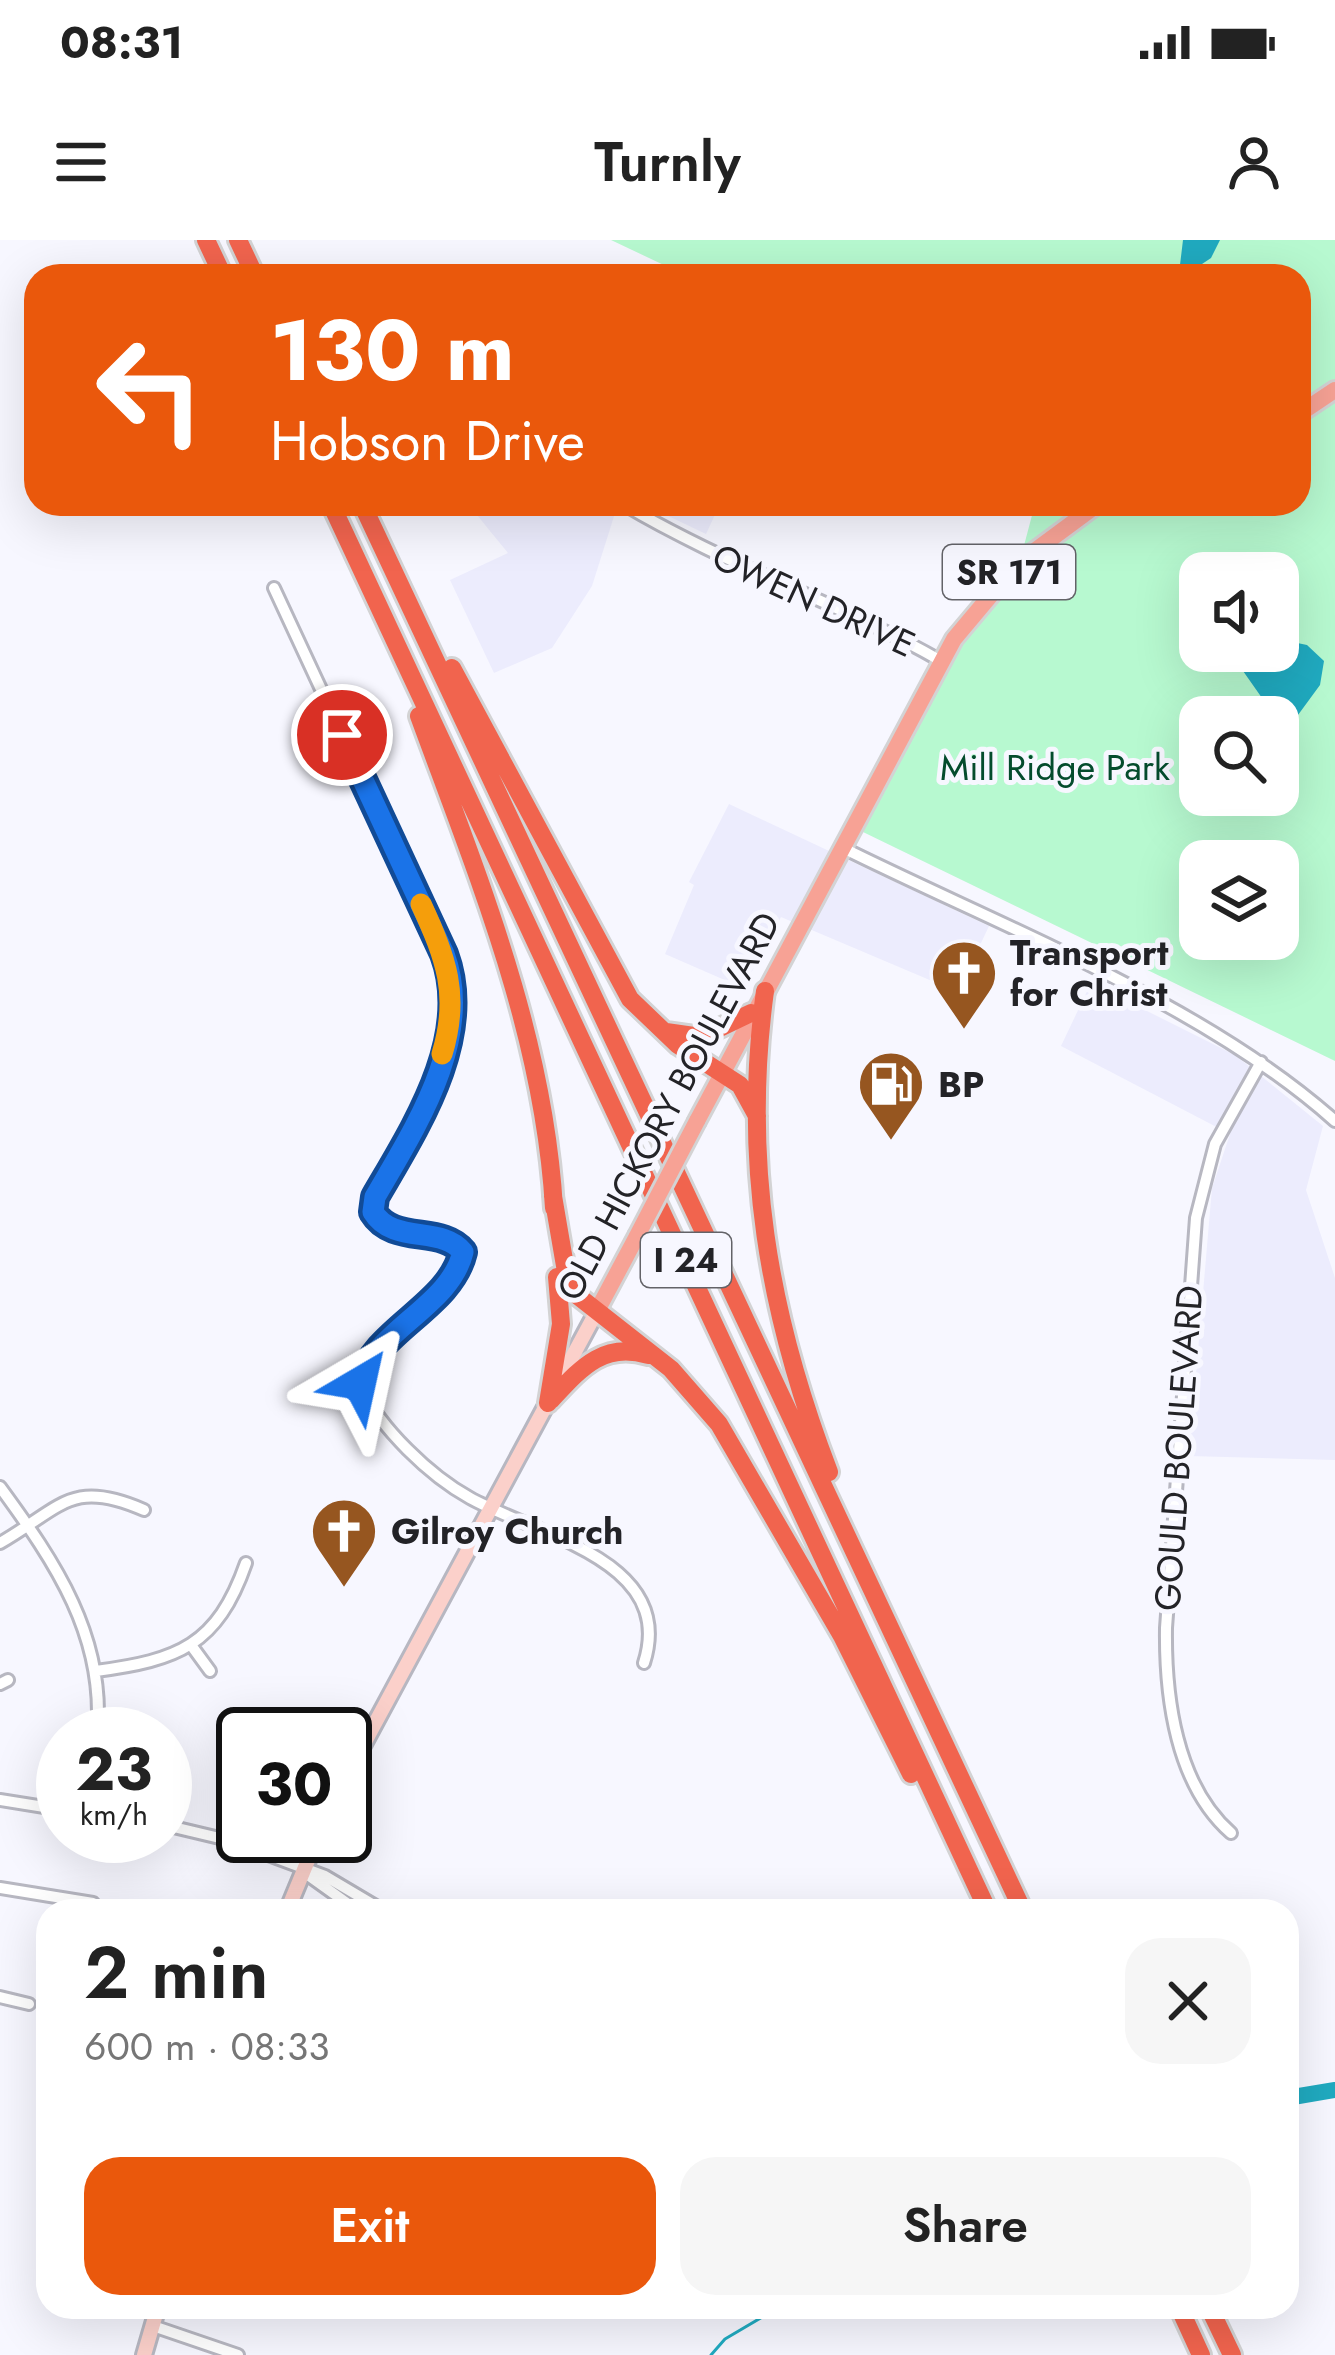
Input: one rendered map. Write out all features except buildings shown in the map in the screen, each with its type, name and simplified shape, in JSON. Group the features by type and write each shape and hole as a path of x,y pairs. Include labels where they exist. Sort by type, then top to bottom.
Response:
{"highway":[{"name":"I 24","path":"337,516 979,1899"},
{"name":"I 24","path":"369,516 1017,1899"},
{"path":"369,516 611,968 652,1025 748,1092 758,1116"},
{"path":"381,610 519,997 540,1088 567,1286 662,1362 719,1424 856,1662 979,1899"},
{"path":"765,991 758,1048 758,1116 767,1271 780,1328 879,1605"},
{"path":"652,1025 678,1036 701,1036 752,1013"},
{"path":"548,1403 561,1316 553,1196"},
{"path":"548,1403 586,1363 607,1353 631,1350 662,1362"},
{"path":"1184,2319 1201,2355"},
{"path":"1215,2319 1232,2355"}],"main road":[{"name":"OLD HICKORY BOULEVARD","path":"372,1729 941,661 1008,574 1083,516"},
{"path":"292,1899 306,1863"},
{"path":"144,2355 155,2319"}],"street":[{"name":"OWEN DRIVE","path":"645,516 941,661"},
{"path":"274,588 444,954 452,984 451,1022 428,1099 373,1209 388,1227 455,1243 463,1255 447,1282 381,1350 360,1383 375,1409 422,1460 464,1494 597,1558 632,1584 648,1622 644,1663"},
{"path":"842,848 1195,1021 1261,1062 1335,1121"},
{"name":"GOULD BOULEVARD","path":"1232,1833 1202,1797 1172,1720 1166,1628 1196,1218 1215,1144 1261,1062"},
{"path":"0,1487 73,1598 96,1671 97,1707"},
{"path":"0,1543 83,1493 108,1496 144,1510"},
{"path":"96,1671 162,1660 191,1646 227,1607 246,1563"},
{"path":"191,1646 210,1671"},
{"path":"0,1800 36,1806"},
{"path":"192,1831 340,1882 366,1899"},
{"path":"303,1870 342,1899"},
{"path":"0,1888 67,1899"},
{"path":"0,1997 28,2004"},
{"path":"153,2326 238,2355"}],"shaded area":[{"path":"478,516 614,516 592,586 552,648 494,673 450,580 508,553"},
{"path":"668,516 714,516 706,534"},
{"path":"729,804 989,926 958,992 781,917 743,988 665,954 694,885 689,882"},
{"path":"1091,983 1235,1055 1323,1126 1306,1190 1335,1278 1335,1460 1189,1456 1212,1188 1230,1134 1061,1046"}],"green space":[{"name":"Mill Ridge Park","path":"611,240 1335,240 1335,1061 863,832 964,633 1017,572 1032,516 1311,516 1311,264 662,264"}],"water":[{"path":"1183,240 1220,240 1202,264 1180,264"},
{"path":"1299,643 1324,661 1320,685 1299,714 1299,696 1261,696 1244,672 1299,672"}],"waterway":[{"path":"1299,2096 1335,2090"},
{"path":"711,2355 725,2339 759,2319"}],"slow traffic":[{"path":"421,904 452,984 453,1010 442,1054"}],"place":[{"name":"Transport for Christ","path":"964,1032"},
{"name":"BP","path":"891,1143"},
{"name":"Gilroy Church","path":"344,1590"}],"route":[{"path":"342,735 444,954 453,991 451,1022 428,1099 375,1197 373,1212 388,1227 452,1241 463,1252 447,1282 381,1350 360,1383"}]}
